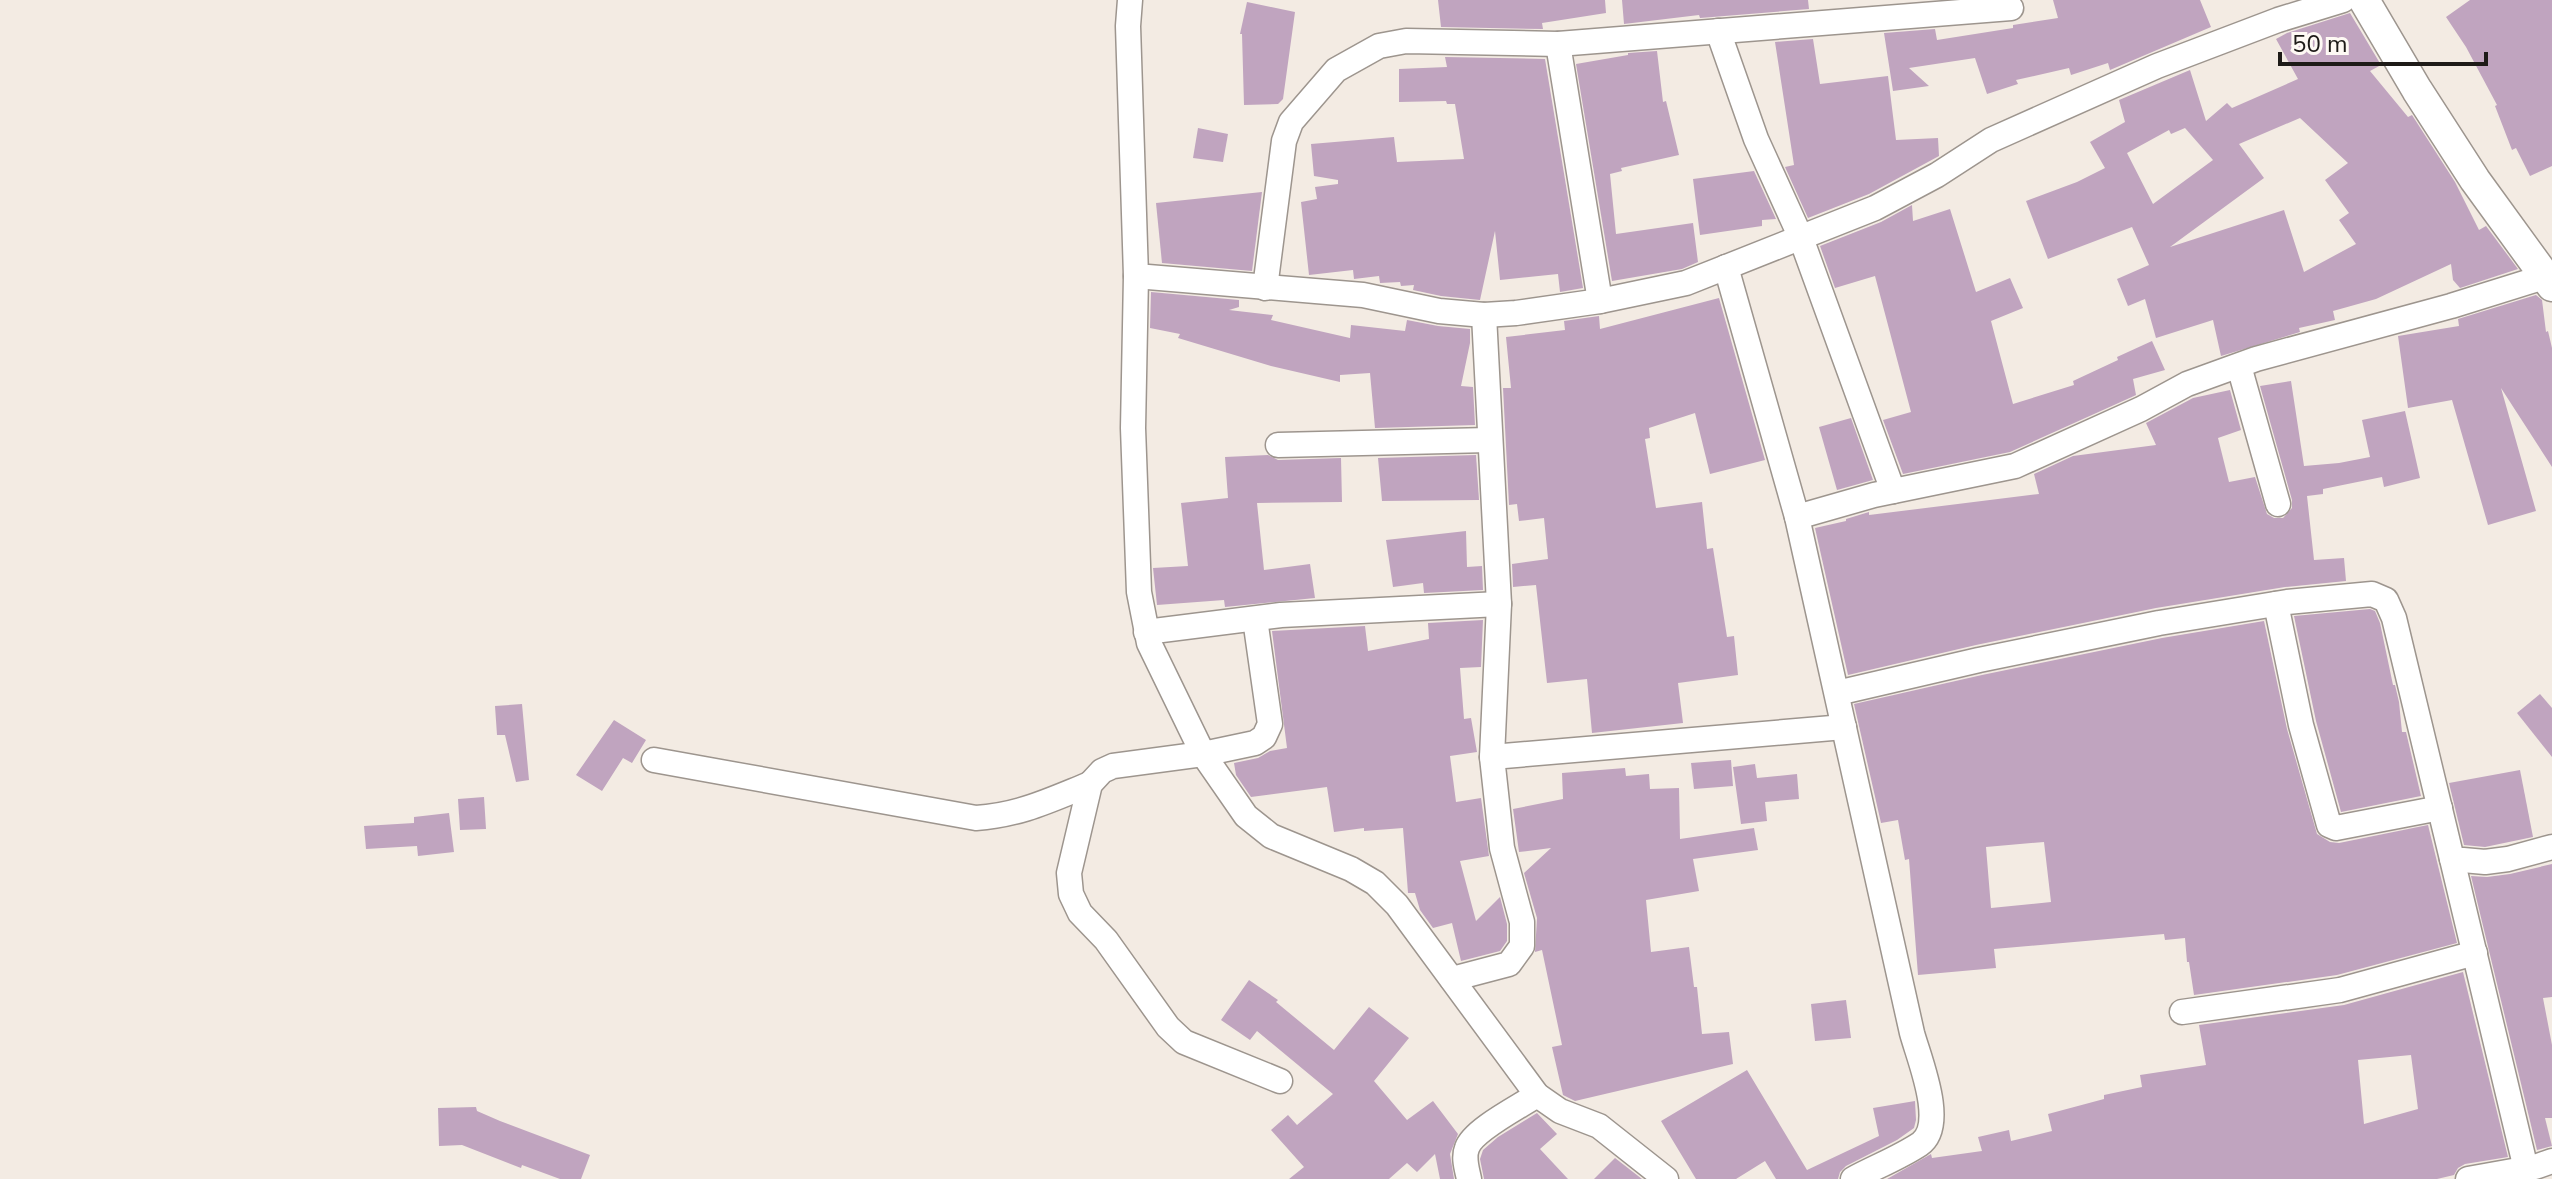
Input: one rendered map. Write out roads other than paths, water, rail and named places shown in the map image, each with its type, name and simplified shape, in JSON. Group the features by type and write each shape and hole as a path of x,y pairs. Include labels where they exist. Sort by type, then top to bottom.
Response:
{"street":[{"path":"1130,0 1128,26 1136,276 1133,428 1139,592 1149,643 1203,754 1246,816 1271,836 1351,869 1375,883 1397,905 1537,1095 1560,1111 1599,1126 1664,1178"},
{"path":"1136,276 1363,295 1439,311 1484,315 1600,301 1686,283 1875,208 1937,175 1991,140 2066,105 2209,45 2343,0"},
{"path":"1797,517 1893,491 2015,466 2141,409 2187,384 2239,366 2548,281 2475,180 2364,0"},
{"path":"1265,288 1284,141 1291,122 1336,70 1379,46 1406,41 1558,44 2011,8"},
{"path":"1718,31 1756,139 1801,238 1893,491"},
{"path":"1558,44 1600,301"},
{"path":"1726,267 1797,517 1912,1033 1930,1097 1933,1123 1923,1143 1853,1179"},
{"path":"1452,979 1509,964 1522,946 1522,922 1502,848 1492,757 1499,604 1484,315"},
{"path":"2239,366 2278,504"},
{"path":"1278,445 1489,440"},
{"path":"1837,693 2159,623 2276,604 2372,594 2386,600 2394,618 2526,1169"},
{"path":"1146,632 1281,615 1499,604"},
{"path":"2276,604 2301,725 2329,825 2336,828 2440,808"},
{"path":"654,760 976,818 1005,816 1090,784 1102,771 1113,766 1203,754 1255,743 1264,737 1270,724 1255,619"},
{"path":"1492,757 1844,727"},
{"path":"1090,784 1069,873 1071,894 1080,913 1106,940 1168,1027 1184,1042 1280,1081"},
{"path":"2452,859 2485,862 2552,847"},
{"path":"2182,1012 2340,990 2475,953"},
{"path":"1469,1179 1465,1163 1471,1138 1537,1095"},
{"path":"2468,1179 2552,1161"}]}
